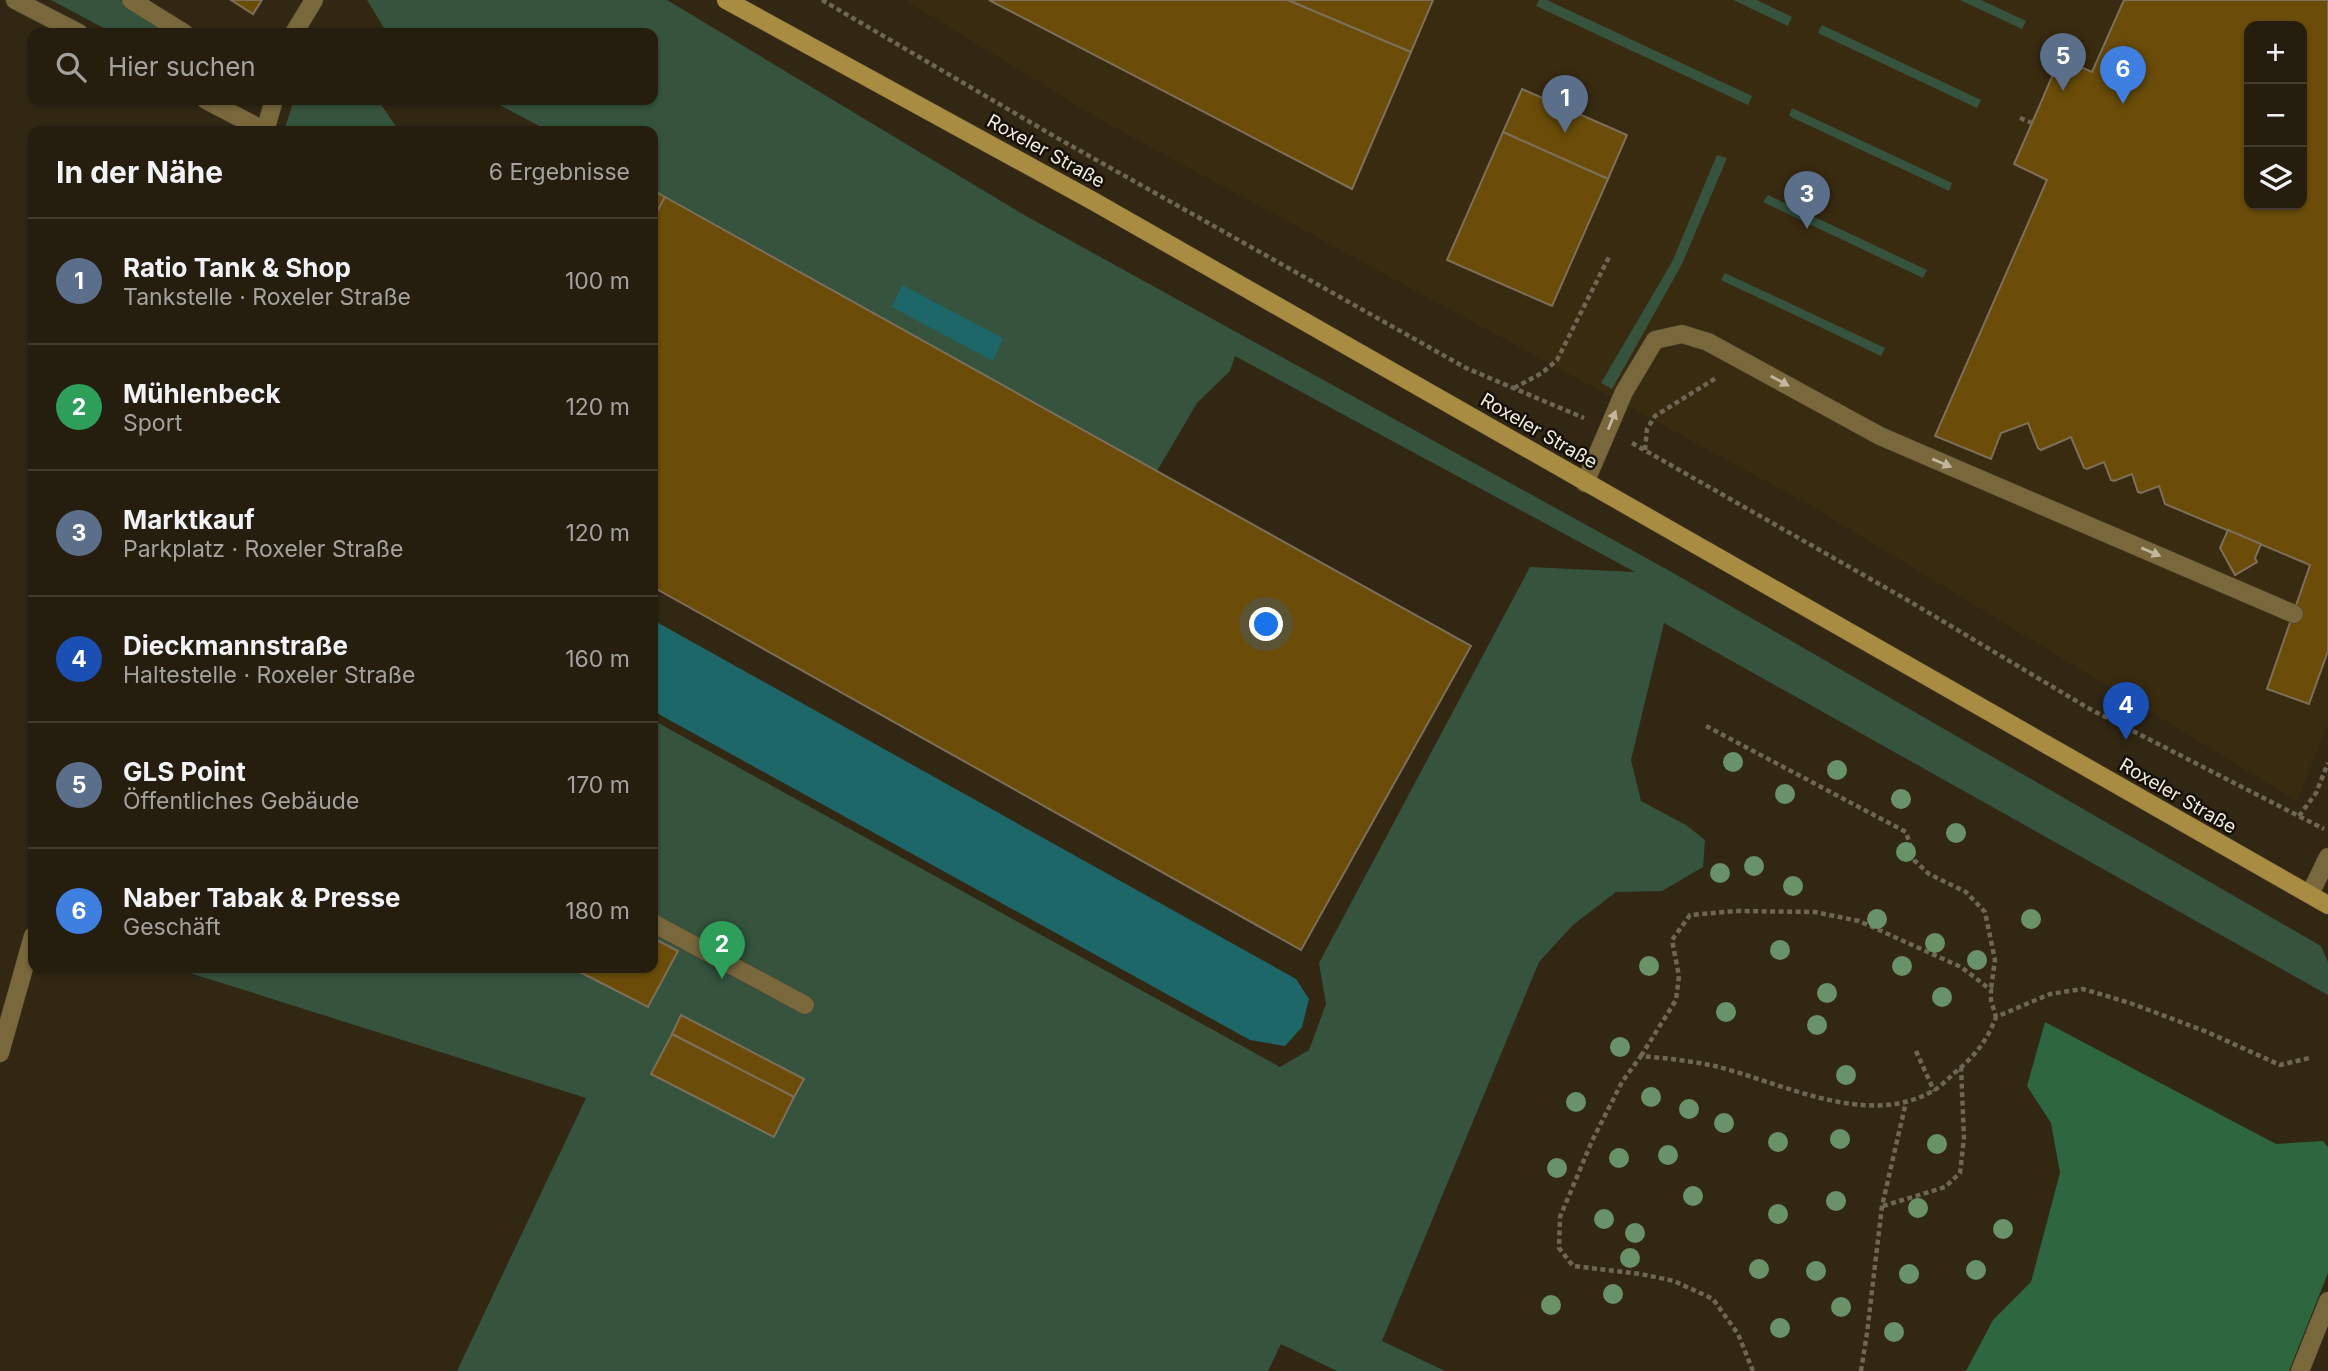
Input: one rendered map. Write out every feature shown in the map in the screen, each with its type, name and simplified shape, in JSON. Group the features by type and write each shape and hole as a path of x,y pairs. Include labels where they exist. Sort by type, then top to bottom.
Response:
{"main road":[{"name":"Roxeler Straße","path":"726,0 1093,201 2328,905"}],"street":[{"path":"15,0 69,28"},
{"path":"131,0 176,28"},
{"path":"297,28 314,0"},
{"path":"216,105 255,126"},
{"path":"266,126 273,105"},
{"path":"1585,483 1624,392 1656,340 1682,334 1708,342 1880,436 2294,614"},
{"path":"2310,894 2328,857"},
{"path":"658,926 805,1005"},
{"path":"0,1053 28,954"},
{"path":"2300,1371 2328,1301"}],"path":[{"path":"821,0 1052,135 1465,368 1562,407 1608,430 1897,594 2088,708 2328,831"},
{"path":"2020,118 2032,123"},
{"path":"1513,388 1542,373 1557,360 1609,257"},
{"path":"1645,450 1647,429 1655,416 1743,361"},
{"path":"1641,1056 1716,1067 1779,1088 1823,1098 1867,1105 1906,1102 1934,1091 1961,1068 1988,1039 1996,1017 1991,1000 1995,960 1985,912 1966,892 1929,874 1915,861 1906,832 1706,726"},
{"path":"2299,816 2316,793 2328,764"},
{"path":"1753,1371 1738,1334 1713,1299 1674,1281 1573,1266 1559,1248 1560,1217 1592,1141 1622,1082 1676,1000 1679,976 1672,940 1690,915 1736,911 1815,912 1859,921 1961,967 1991,989"},
{"path":"1996,1017 2050,994 2082,989 2130,1003 2207,1032 2280,1065 2309,1058"},
{"path":"1916,1051 1934,1091"},
{"path":"1882,1206 1945,1187 1961,1173 1964,1138 1961,1068"},
{"path":"1861,1371 1882,1206 1906,1102"}],"shaded area":[{"path":"905,0 2328,0 2328,724 2297,801 1808,504 1099,119"}],"green space":[{"path":"51,0 120,0 164,28 104,28"},
{"path":"367,0 667,0 1026,216 1668,570 2321,946 2328,962 2328,995 1664,623 1631,760 1641,801 1686,825 1705,840 1703,867 1662,891 1616,892 1573,925 1539,962 1382,1341 1445,1371 1337,1371 1281,1344 1268,1371 457,1371 586,1098 190,973 658,973 658,723 1280,1067 1309,1050 1326,1004 1319,963 1530,567 1635,572 1235,356 1230,371 1197,403 1157,471 658,193 658,126 539,126 500,105 658,105 658,28 384,28"},
{"path":"1539,0 1547,0 1752,96 1748,105 1536,6"},
{"path":"1733,0 1757,0 1792,17 1788,26"},
{"path":"1960,0 1981,0 2026,21 2022,29"},
{"path":"1822,25 1981,100 1977,108 1818,33"},
{"path":"292,105 381,105 396,126 286,126"},
{"path":"1792,108 1952,183 1949,191 1789,116"},
{"path":"1717,155 1727,158 1682,264 1612,389 1601,383 1672,262"},
{"path":"1768,195 1927,270 1923,278 1763,202"},
{"path":"1725,273 1885,348 1881,356 1721,280"},
{"path":"2045,1022 2276,1144 2323,1141 2328,1147 2328,1273 2289,1371 1966,1371 1993,1320 2031,1282 2060,1173 2051,1123 2027,1086"}],"water":[{"path":"902,285 1003,338 993,361 892,307"},
{"path":"658,623 1296,979 1309,999 1302,1027 1285,1046 1250,1040 658,714"}],"building":[{"path":"231,0 262,0 253,14"},
{"path":"989,0 1288,0 1411,52 1352,189"},
{"path":"1288,0 1433,0 1411,52"},
{"path":"2124,0 2328,0 2328,651 2309,704 2267,689 2310,565 2165,504 2159,486 2138,492 2132,474 2114,481 2111,480 2104,462 2084,468 2071,437 2041,450 2028,423 2001,433 1991,459 1935,436 2047,180 2014,164 2060,58 2092,72"},
{"path":"1522,89 1627,135 1608,179 1503,132"},
{"path":"1503,132 1608,179 1552,306 1447,260"},
{"path":"658,193 665,197 658,210"},
{"path":"665,197 1471,646 1301,950 658,590 658,210"},
{"path":"2228,530 2261,544 2255,558 2257,562 2235,575 2220,548"},
{"path":"658,941 678,951 648,1007 582,973 658,973"},
{"path":"681,1015 804,1079 794,1097 672,1034"},
{"path":"672,1034 794,1097 774,1137 651,1074"}],"place":[{"name":"GLS Point","path":"2063,91"},
{"name":"Naber Tabak & Presse","path":"2123,104"},
{"name":"Ratio Tank & Shop","path":"1565,133"},
{"name":"Marktkauf","path":"1807,229"},
{"name":"Dieckmannstraße","path":"2126,740"},
{"name":"Mühlenbeck","path":"722,979"}]}
